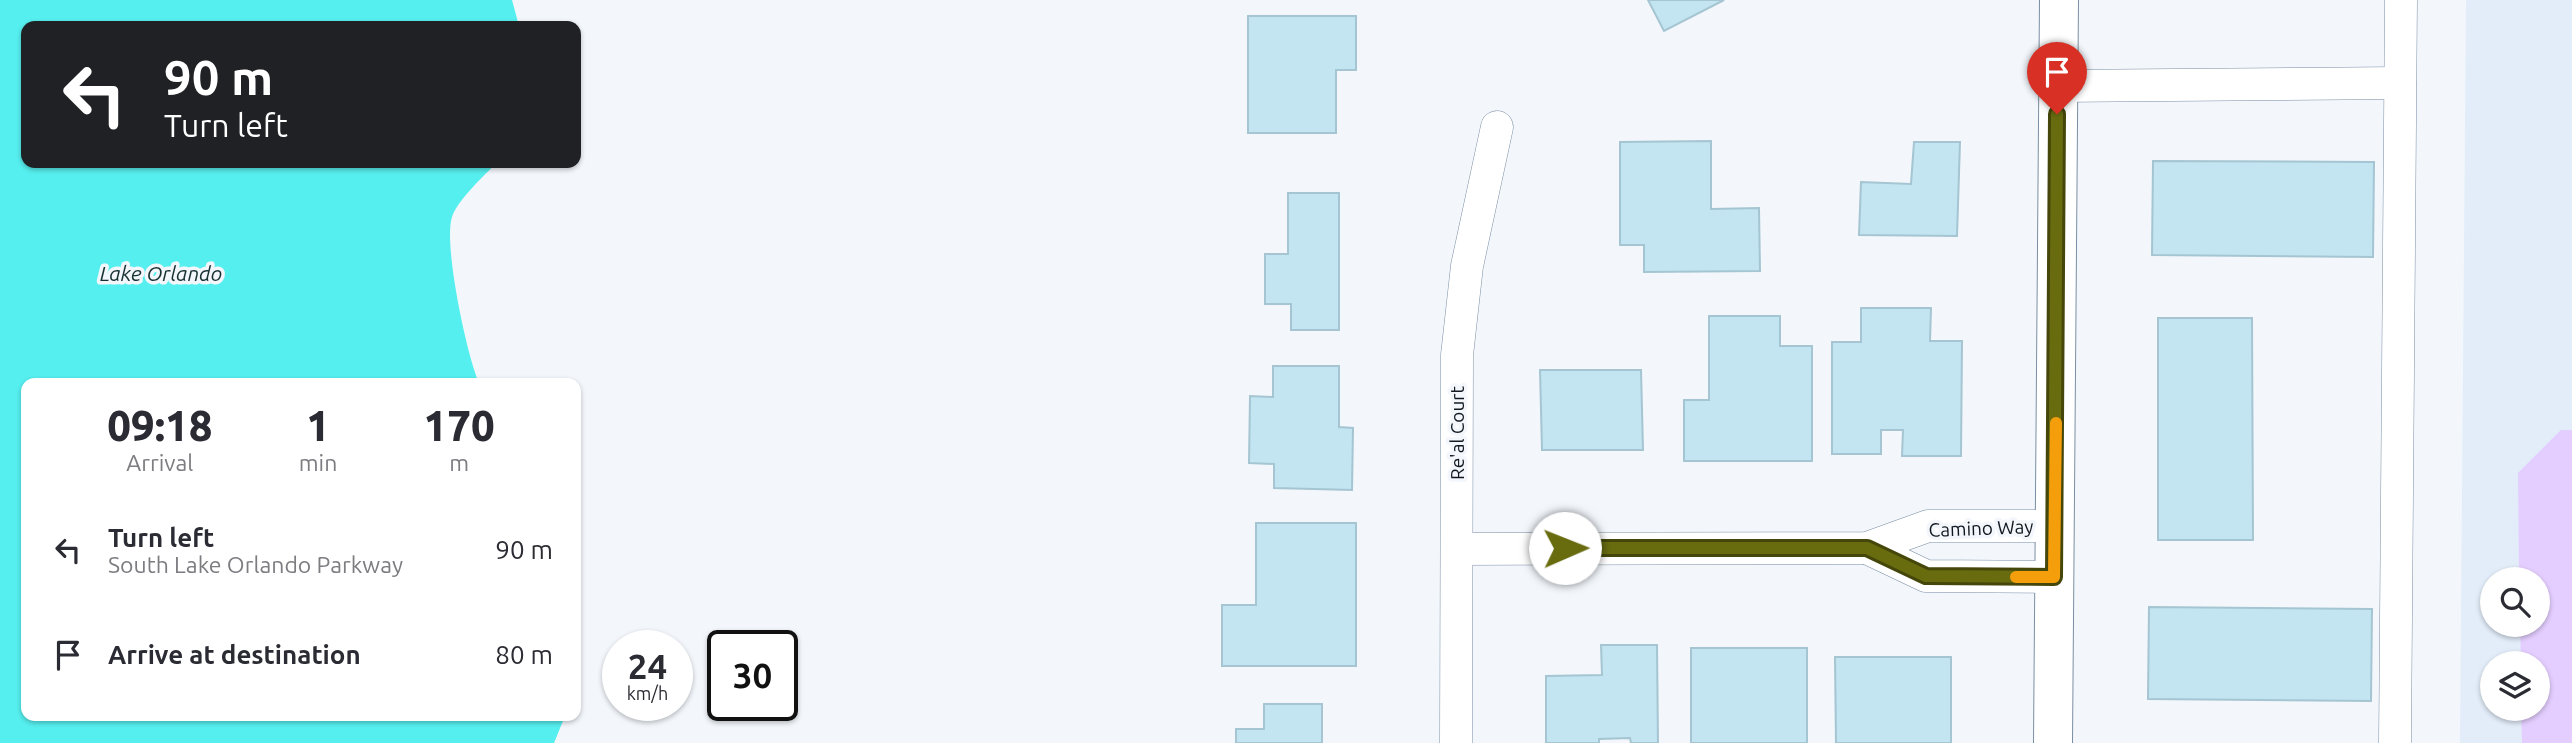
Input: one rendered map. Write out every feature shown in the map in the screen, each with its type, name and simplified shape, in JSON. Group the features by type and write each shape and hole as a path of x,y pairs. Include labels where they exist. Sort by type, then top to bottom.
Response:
{"street":[{"path":"2053,743 2059,0"},
{"path":"2395,743 2401,0"},
{"path":"2057,86 2400,83"},
{"name":"Re'al Court","path":"1456,743 1457,355 1467,266 1497,127"},
{"name":"Camino Way","path":"1458,549 1867,548 1928,526 2056,526"},
{"name":"Camino Way","path":"1867,548 1926,576 2054,577"}],"shaded area":[{"path":"2466,0 2572,0 2572,743 2460,743"},
{"path":"2561,430 2572,430 2572,743 2522,743 2521,721 2550,721 2550,651 2521,651 2520,637 2550,637 2550,567 2519,567 2518,473"}],"water":[{"name":"Lake Orlando","path":"0,0 512,0 518,21 21,21 21,168 492,168 459,203 452,217 450,231 453,274 468,349 477,378 21,378 21,721 563,721 554,743 0,743"}],"building":[{"path":"1648,0 1724,0 1664,31"},
{"path":"1248,16 1356,16 1356,70 1336,70 1336,133 1248,133"},
{"path":"1711,141 1711,209 1759,208 1760,271 1644,272 1644,245 1620,245 1620,142"},
{"path":"1914,142 1960,142 1957,236 1859,235 1861,182 1911,184"},
{"path":"2153,161 2374,162 2373,257 2152,255"},
{"path":"1288,193 1339,193 1339,330 1291,330 1291,304 1265,304 1265,254 1288,254"},
{"path":"1861,308 1931,308 1930,341 1962,341 1961,456 1902,456 1903,430 1881,430 1881,454 1832,454 1832,342 1861,342"},
{"path":"1709,316 1780,316 1780,346 1812,346 1812,461 1684,461 1684,400 1709,400"},
{"path":"2158,318 2252,318 2253,540 2158,540"},
{"path":"1273,366 1339,366 1339,427 1353,428 1352,490 1274,488 1274,464 1249,463 1250,396 1273,397"},
{"path":"1540,370 1641,370 1643,450 1542,450"},
{"path":"1256,523 1356,523 1356,666 1222,666 1222,605 1256,605"},
{"path":"2149,607 2372,609 2371,701 2148,699"},
{"path":"1601,645 1657,645 1658,743 1631,743 1630,738 1599,739 1599,743 1546,743 1546,676 1602,675"},
{"path":"1691,648 1807,648 1807,743 1691,743"},
{"path":"1835,657 1951,657 1951,743 1836,743"},
{"path":"1264,704 1322,704 1322,743 1236,743 1236,729 1264,729"}],"slow traffic":[{"path":"2016,577 2054,577 2056,423"}],"route":[{"path":"1565,548 1867,548 1926,576 2054,577 2057,114"}]}
